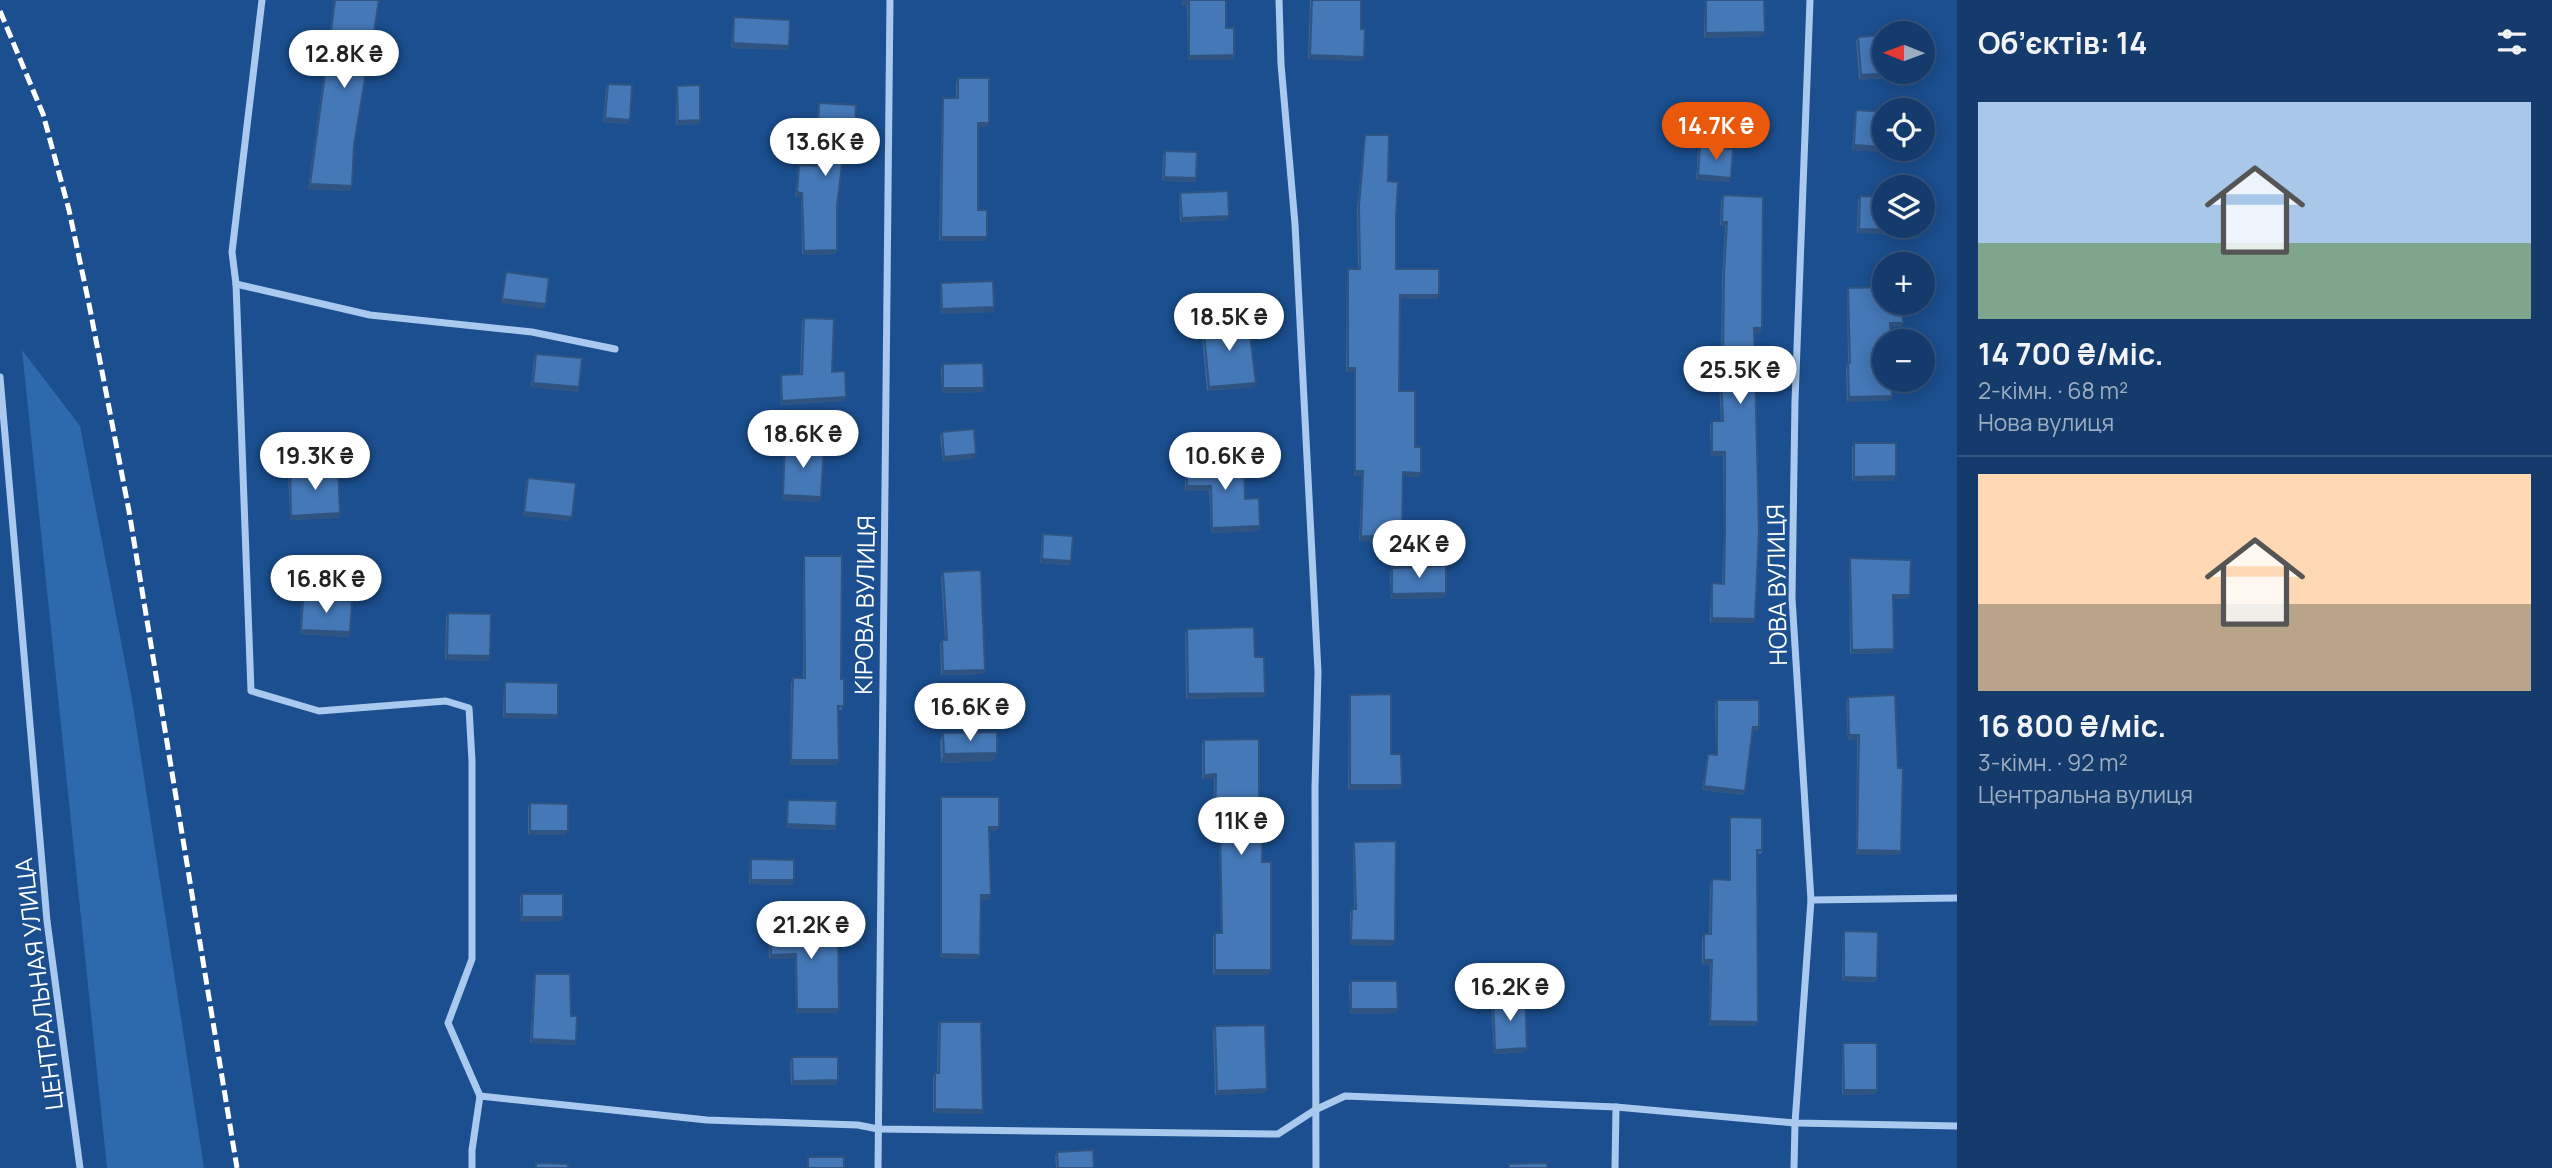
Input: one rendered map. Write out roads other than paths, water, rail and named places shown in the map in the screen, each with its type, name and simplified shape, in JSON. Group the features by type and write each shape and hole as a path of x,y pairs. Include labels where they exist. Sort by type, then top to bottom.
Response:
{"street":[{"path":"262,0 232,252 236,284 251,691 319,711 446,701 469,708 472,761 472,960 448,1023 480,1097 472,1168"},
{"name":"КІРОВА ВУЛИЦЯ","path":"878,1168 890,0"},
{"path":"1279,0 1281,64 1295,237 1318,672 1315,1168"},
{"name":"НОВА ВУЛИЦЯ","path":"1794,1168 1811,900 1792,598 1795,401 1810,0"},
{"path":"236,284 370,315 532,332 615,349"},
{"name":"ЦЕНТРАЛЬНАЯ УЛИЦА","path":"0,377 47,922 80,1168"},
{"path":"1811,900 1957,898"},
{"path":"480,1097 707,1120 858,1125 878,1129 1278,1134 1315,1110 1345,1096 1616,1107 1795,1123 1957,1126"},
{"path":"1615,1168 1616,1107"}],"railway":[{"path":"0,11 43,114 69,210 89,304 129,511 237,1168"}]}
